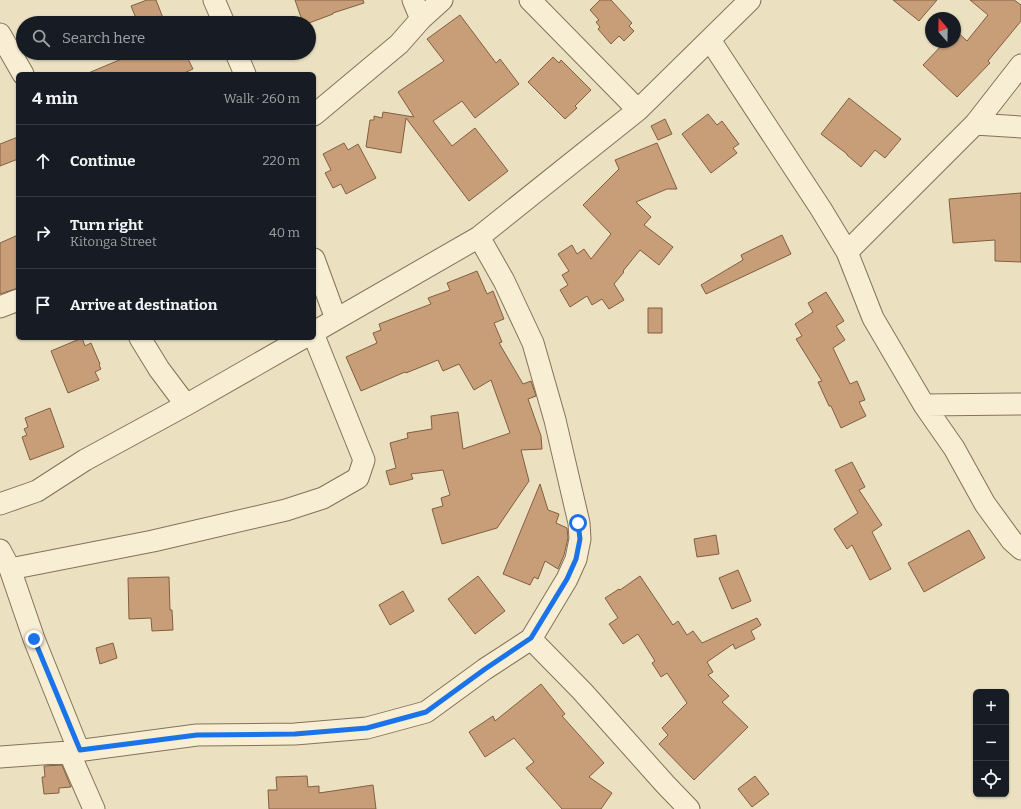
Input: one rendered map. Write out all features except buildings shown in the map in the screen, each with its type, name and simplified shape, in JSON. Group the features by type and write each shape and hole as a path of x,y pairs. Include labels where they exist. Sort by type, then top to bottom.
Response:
{"street":[{"path":"214,0 221,16"},
{"path":"413,0 421,19"},
{"path":"316,113 399,44 421,19 442,0"},
{"path":"530,0 638,110"},
{"path":"316,331 479,237 638,110 750,0"},
{"path":"0,34 22,72"},
{"path":"710,40 817,202 847,252 873,318 924,405 954,448 985,504 1012,541 1021,549"},
{"path":"239,60 244,72"},
{"path":"847,252 975,124 1021,65"},
{"path":"975,124 1021,127"},
{"path":"0,757 74,751 197,735 295,734 367,728 426,712 531,638 567,579 576,559 580,539 578,523 555,420 533,343 504,281 479,237"},
{"path":"316,264 336,319"},
{"path":"0,307 16,301"},
{"path":"141,340 159,369 186,405"},
{"path":"0,504 37,491 85,460 186,405 300,340"},
{"path":"10,569 153,541 286,510 323,498 358,478 364,460 316,340"},
{"path":"924,405 1021,404"},
{"path":"0,550 10,569 94,809"},
{"path":"531,638 582,691 689,809"}],"route":[{"path":"34,639 80,750 197,735 295,734 367,728 426,712 531,638 567,579 576,559 580,539 578,523"}]}
